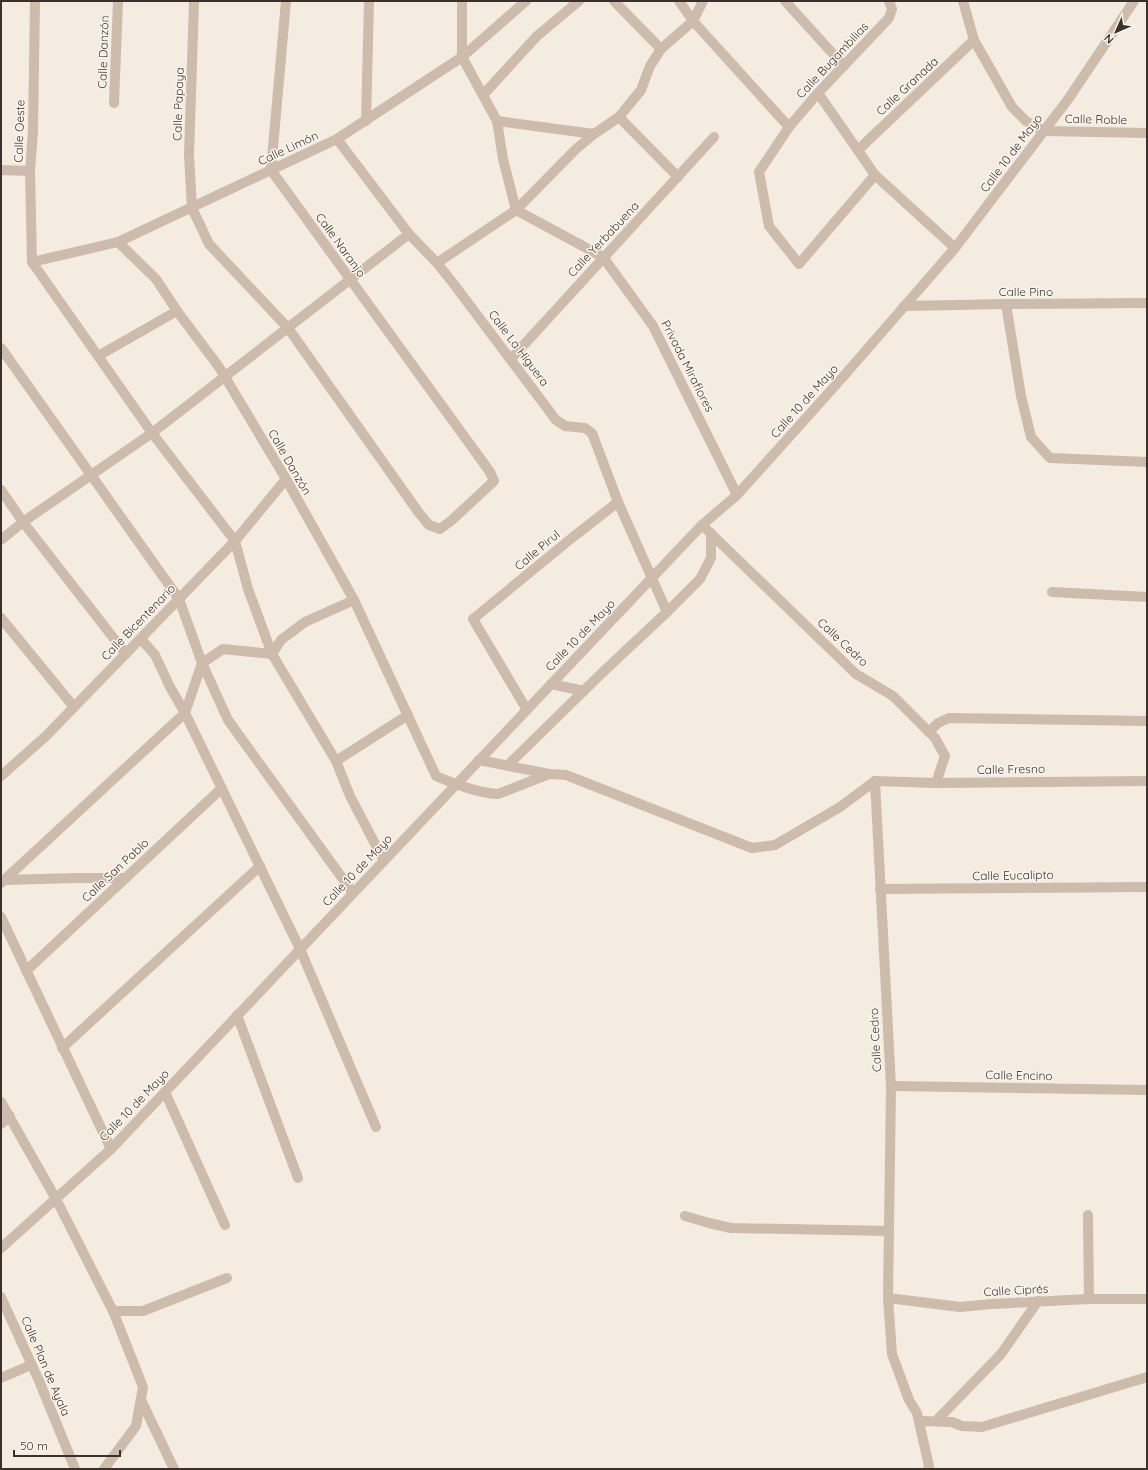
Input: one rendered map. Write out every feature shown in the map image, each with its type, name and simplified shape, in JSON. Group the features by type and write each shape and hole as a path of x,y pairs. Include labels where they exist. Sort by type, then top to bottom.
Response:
{"street":[{"name":"Calle Oeste","path":"32,262 30,171 33,131 35,1"},
{"name":"Calle Danzón","path":"114,103 118,1"},
{"name":"Calle Papaya","path":"192,208 189,155 194,1"},
{"path":"271,170 286,1"},
{"path":"366,121 368,1"},
{"path":"462,1 462,57 497,121 516,210 603,257"},
{"name":"Calle Limón","path":"32,262 118,242 337,139 462,57 526,1"},
{"path":"483,95 537,36 579,1"},
{"path":"614,1 661,49"},
{"path":"679,1 694,21 789,127"},
{"path":"437,263 516,210 576,149 594,134 619,117 641,90 650,66 661,49 694,21 703,1"},
{"path":"785,1 844,66"},
{"path":"963,1 974,40 1012,107 1026,122 1044,131"},
{"name":"Calle 10 de Mayo","path":"1,1248 111,1149 702,525 737,495 955,248 1069,98 1134,1"},
{"name":"Calle Bugambilias","path":"875,175 799,264 769,226 759,172 789,127 818,93 889,18 891,5"},
{"name":"Calle Granada","path":"858,150 974,40"},
{"path":"818,93 875,175 955,248"},
{"path":"619,117 678,178"},
{"path":"497,121 594,134"},
{"name":"Calle Roble","path":"1044,131 1147,133"},
{"name":"Calle Yerbabuena","path":"511,359 714,137"},
{"name":"Calle La Higuera","path":"337,139 409,234 437,263 556,420 565,426 585,428 592,433 618,502 667,612"},
{"path":"1,170 30,171"},
{"name":"Calle Naranjo","path":"271,170 490,472 494,482 440,529 429,525 288,328"},
{"path":"192,208 209,244 288,328"},
{"path":"1,540 23,522 152,433 409,234"},
{"name":"Calle Danzón","path":"118,242 156,279 177,311 219,367 286,479 354,600 436,776 489,794 498,794 549,774"},
{"name":"Privada Miraflores","path":"603,257 653,326 737,495"},
{"path":"32,262 152,433 235,541 248,589 272,654 336,761 350,796 384,860"},
{"name":"Calle Pino","path":"904,306 1147,303"},
{"path":"1006,304 1021,396 1031,437 1050,458 1147,462"},
{"path":"98,356 177,311"},
{"path":"1,348 179,599 202,663 228,720 354,893"},
{"name":"Calle Bicentenario","path":"1,776 46,736 235,541 286,479"},
{"path":"1,490 23,522 126,654"},
{"name":"Calle Pirul","path":"527,710 473,619 572,537 618,502"},
{"name":"Calle Cedro","path":"702,525 856,674 893,696 936,738 945,756 936,783"},
{"path":"507,766 700,579 711,558 711,533"},
{"path":"1052,592 1147,597"},
{"path":"272,654 281,640 305,622 354,600"},
{"path":"1,618 74,707"},
{"path":"141,638 155,655 170,687 185,713 300,949 376,1127"},
{"path":"2,882 185,713 202,663 223,649 272,654"},
{"path":"551,684 584,690"},
{"path":"336,761 408,715"},
{"path":"929,732 938,723 949,718 1147,721"},
{"path":"479,760 549,774 566,775 752,848 775,845 840,807 875,781"},
{"name":"Calle Cedro","path":"875,781 891,1086 888,1298 892,1354 909,1400 917,1413 929,1466 928,1469"},
{"name":"Calle Fresno","path":"875,781 936,783 1147,781"},
{"name":"Calle San Pablo","path":"26,971 222,788"},
{"path":"62,1048 260,866"},
{"path":"2,882 78,878 125,878"},
{"name":"Calle Eucalipto","path":"880,889 1147,887"},
{"path":"1,917 111,1149"},
{"path":"237,1015 298,1178"},
{"name":"Calle Encino","path":"891,1086 1147,1090"},
{"path":"165,1092 225,1225"},
{"path":"1,1102 56,1199 113,1311 143,1387 136,1426 104,1469"},
{"path":"1,1124 10,1116"},
{"path":"1088,1215 1089,1299"},
{"path":"685,1216 731,1228 889,1231"},
{"path":"113,1311 143,1311 227,1278"},
{"name":"Calle Plan de Ayala","path":"1,1297 75,1469"},
{"name":"Calle Ciprés","path":"888,1298 960,1307 1038,1301 1147,1299"},
{"path":"936,1421 1002,1354 1038,1301"},
{"path":"1,1378 31,1365"},
{"path":"919,1421 952,1422 962,1426 982,1427 1147,1378"},
{"path":"141,1400 174,1469"}]}
